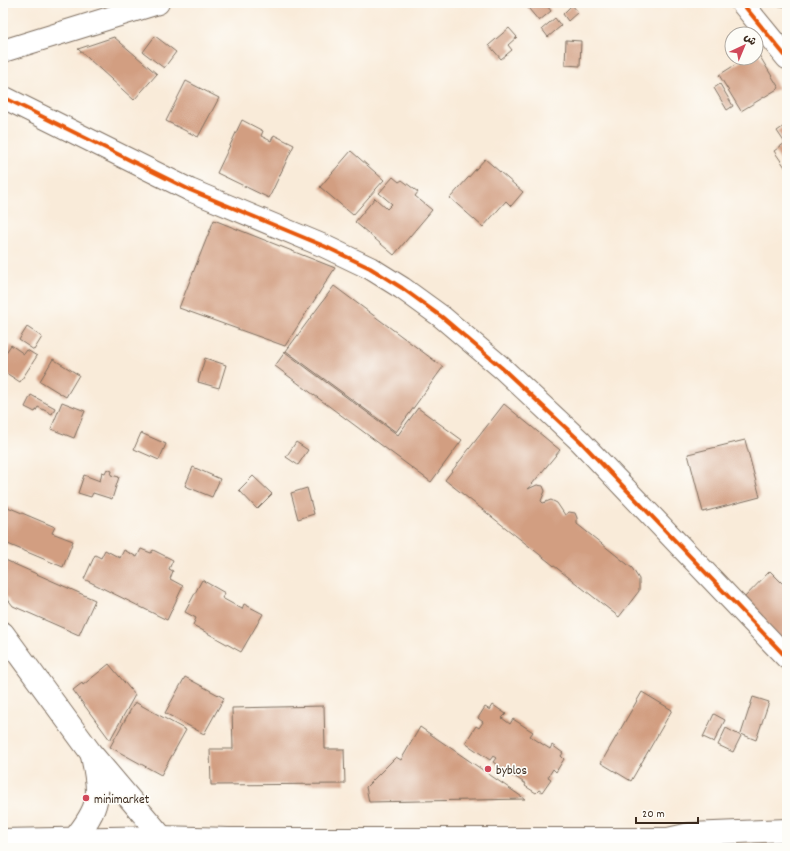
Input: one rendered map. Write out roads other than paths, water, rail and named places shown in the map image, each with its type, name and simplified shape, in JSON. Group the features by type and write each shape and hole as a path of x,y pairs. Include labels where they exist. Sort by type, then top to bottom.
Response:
{"street":[{"path":"3,51 158,3"},
{"path":"742,3 787,58"},
{"path":"3,97 190,190 324,246 370,268 402,288 442,317 580,441 787,658"},
{"path":"3,633 91,753 165,843"},
{"path":"74,839 89,821 97,804 98,782 91,753"},
{"path":"3,840 74,839 165,843 229,839 677,843 690,834 738,840 765,839 787,830"}],"place":[{"name":"byblos","path":"488,769"},
{"name":"minimarket","path":"86,798"}]}
